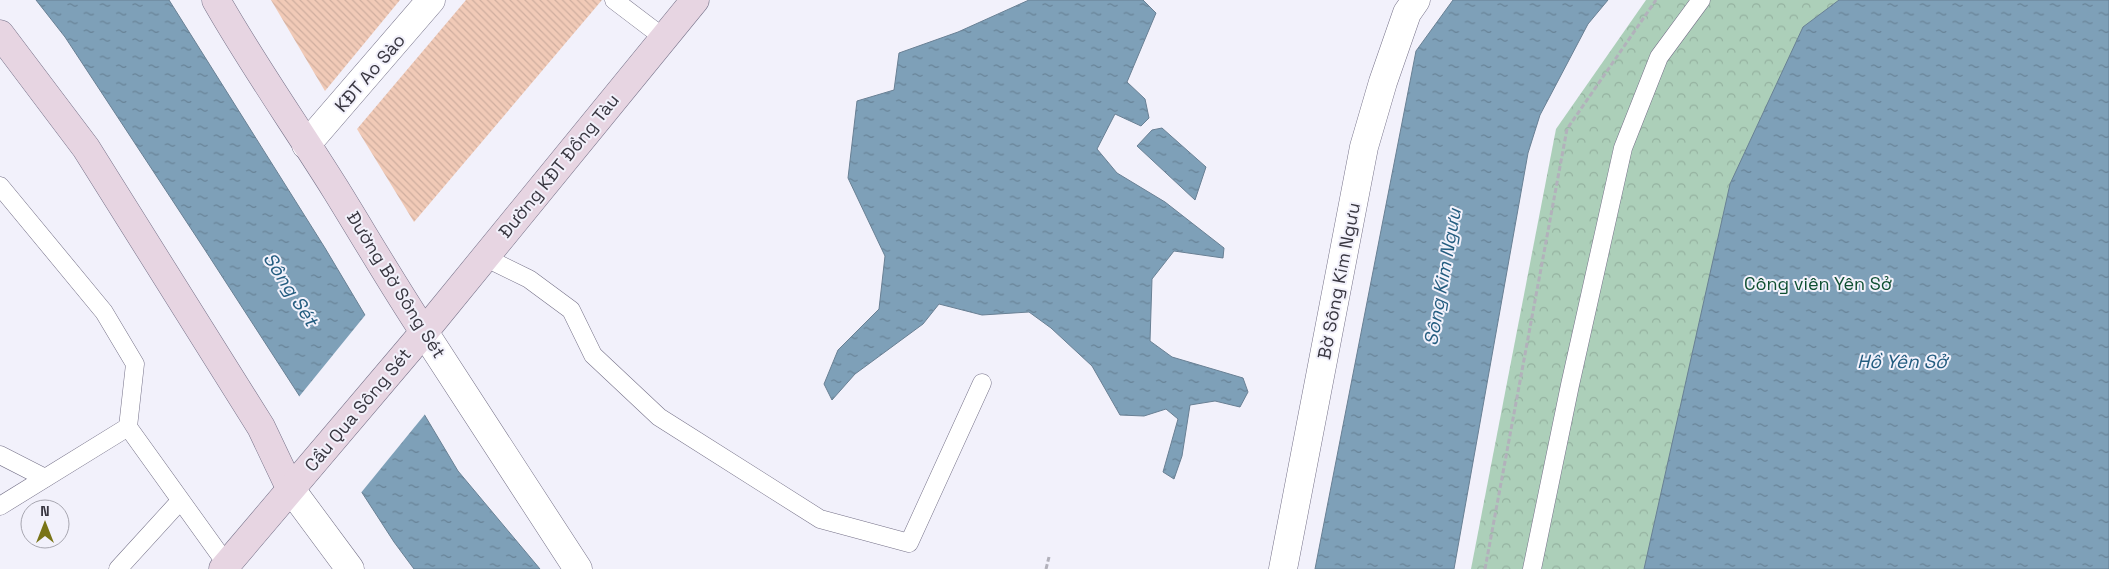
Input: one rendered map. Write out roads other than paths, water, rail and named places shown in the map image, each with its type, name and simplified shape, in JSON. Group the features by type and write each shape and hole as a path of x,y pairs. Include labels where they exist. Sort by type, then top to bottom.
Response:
{"street":[{"name":"Đường Bờ Sông Sét","path":"216,0 244,49 306,145 418,340 578,569"},
{"name":"KĐT Ao Sào","path":"306,145 432,0"},
{"name":"Đường KĐT Đồng Tàu","path":"418,340 695,0"},
{"name":"Bờ Sông Kim Ngưu","path":"1283,569 1364,147 1401,30 1416,0"},
{"path":"0,34 86,148 261,427 290,488 350,569"},
{"name":"Cầu Qua Sông Sét","path":"290,488 321,455 418,340"},
{"path":"226,567 290,488"}],"lane":[{"path":"614,0 664,38"},
{"path":"1532,569 1622,148 1659,56 1701,0"},
{"path":"0,186 6,203 104,312 135,364 128,427 192,515 226,567"},
{"path":"484,257 528,279 571,310 593,355 659,417 820,519 909,543 982,383"},
{"path":"0,506 128,427"},
{"path":"0,455 46,478"},
{"path":"118,569 180,501"}],"water":[{"name":"Sông Sét","path":"36,0 169,0 325,248 458,471 540,569 414,569 394,542 65,37"},
{"path":"1029,0 1143,0 1156,13 1127,82 1145,99 1149,118 1141,126 1115,114 1097,149 1117,173 1165,202 1224,248 1223,258 1174,251 1152,279 1150,341 1172,357 1243,378 1248,392 1240,407 1215,401 1190,405 1182,456 1174,479 1163,472 1178,419 1166,409 1144,416 1120,415 1092,366 1051,328 1029,312 982,315 939,304 923,324 855,374 832,400 824,384 838,350 879,309 885,256 848,178 857,101 894,90 899,53 958,32"},
{"name":"Sông Kim Ngưu","path":"1453,0 1608,0 1588,24 1540,115 1528,153 1454,569 1315,569 1416,51"},
{"name":"Hồ Yên Sở","path":"1839,0 2109,0 2109,569 1644,569 1730,184 1803,27"},
{"path":"1162,128 1206,167 1195,200 1137,146 1152,130"}],"park label":[{"name":"Công viên Yên Sở","path":"1818,284"}]}
